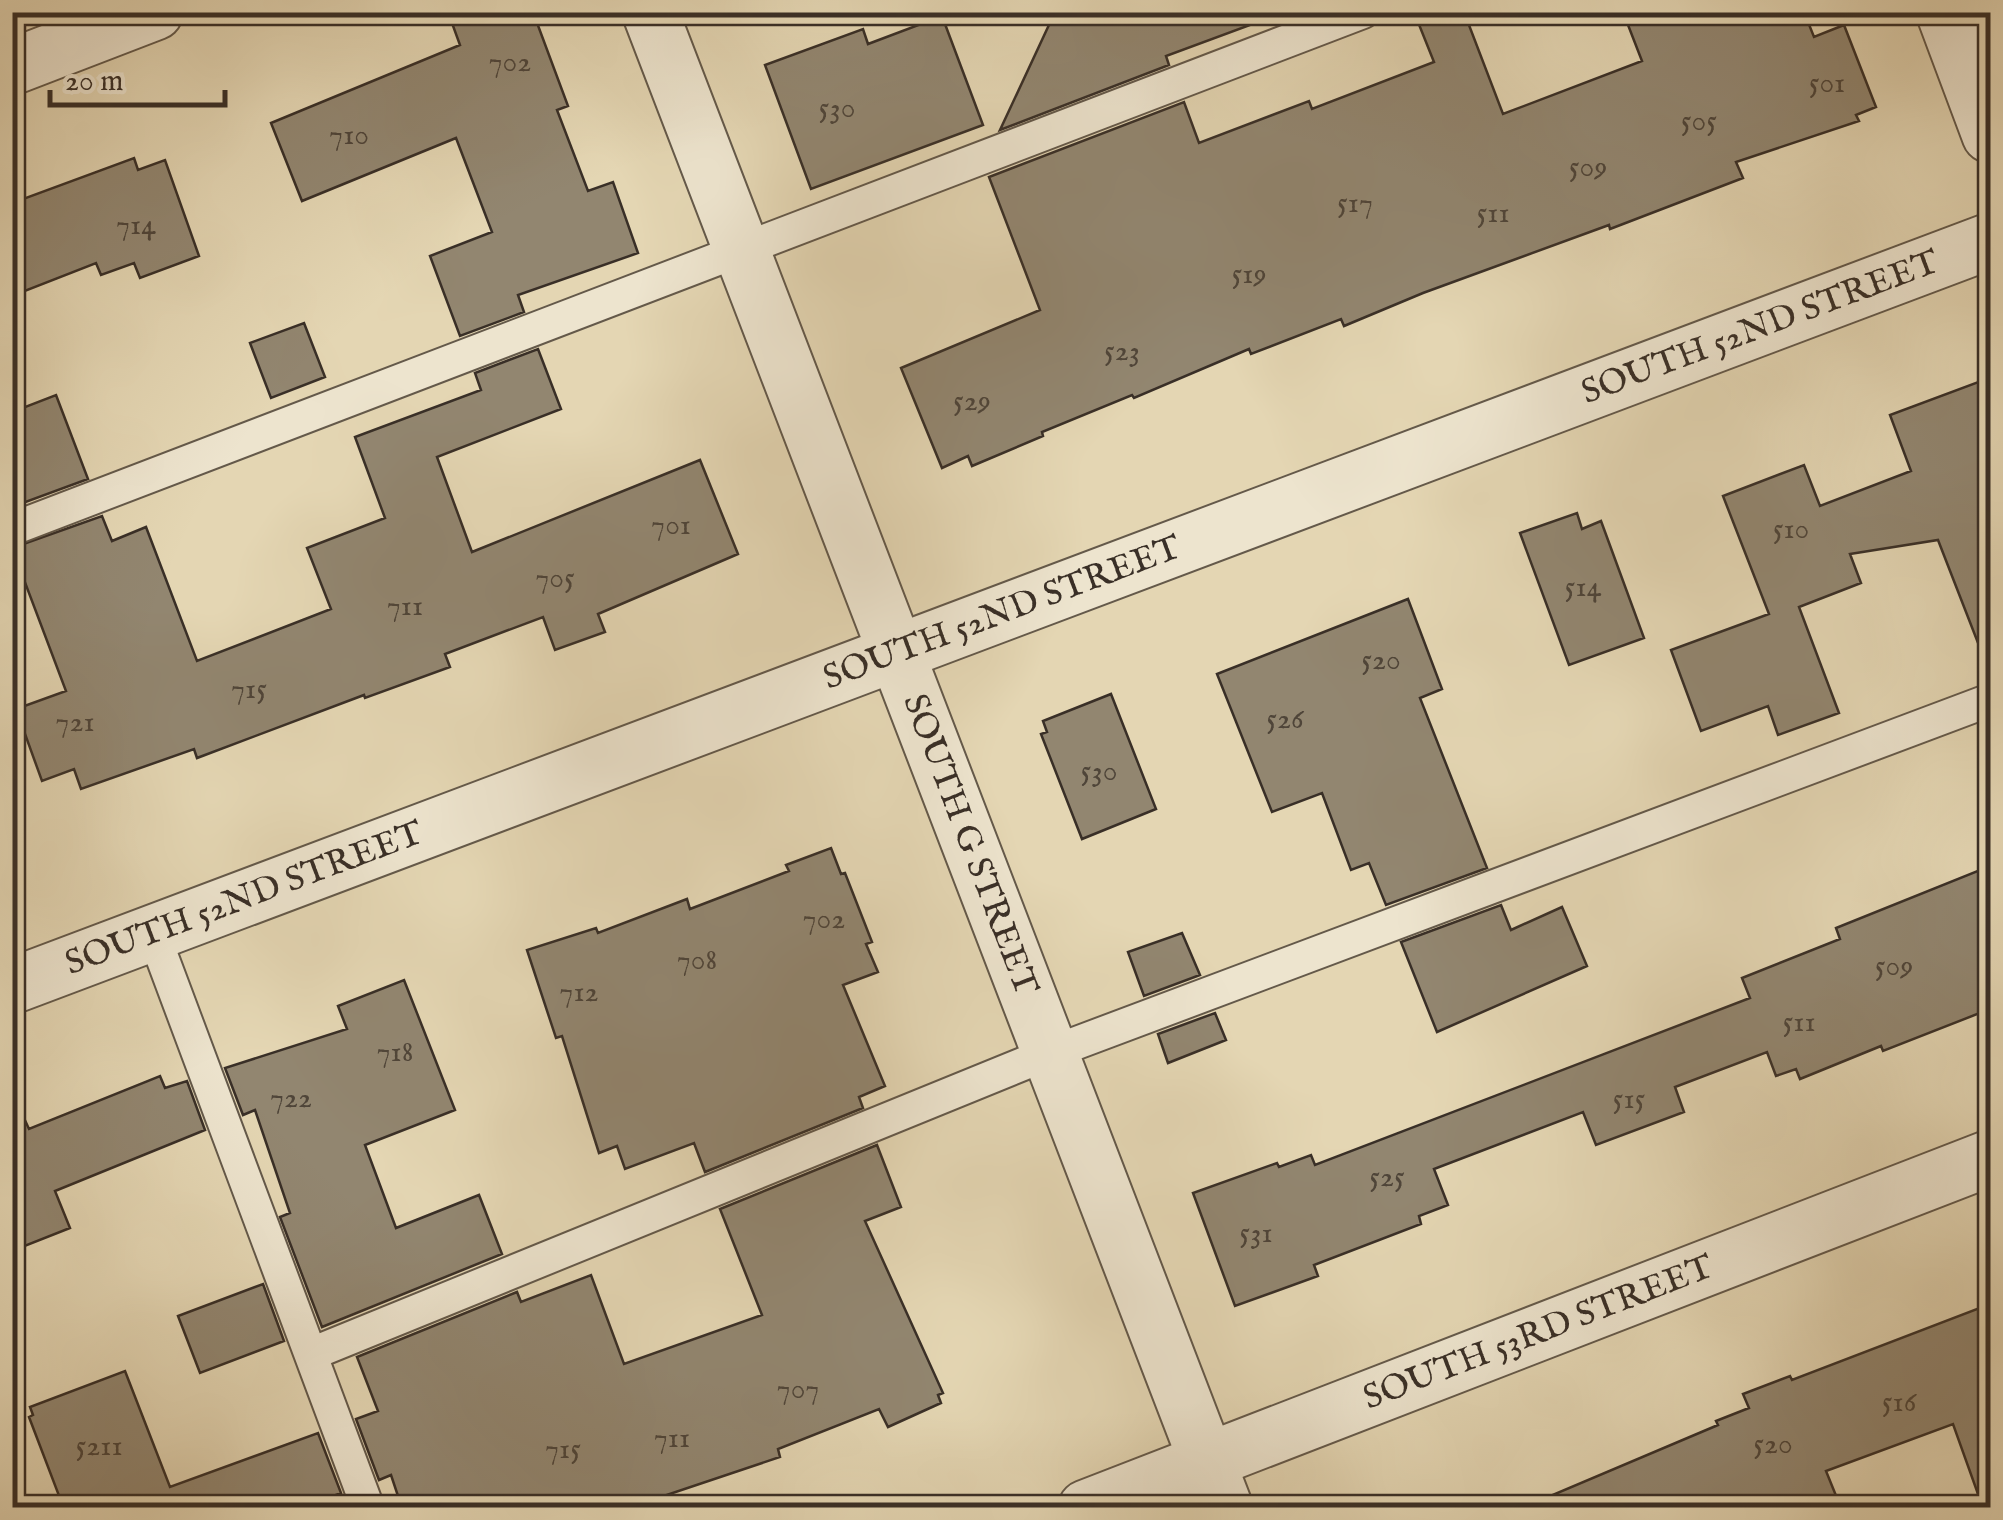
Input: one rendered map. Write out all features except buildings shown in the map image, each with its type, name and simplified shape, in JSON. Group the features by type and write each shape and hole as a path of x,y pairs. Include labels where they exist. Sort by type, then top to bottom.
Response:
{"street":[{"path":"12,66 155,12"},
{"name":"SOUTH G STREET","path":"650,12 1216,1484"},
{"path":"1944,12 1990,135"},
{"name":"SOUTH 52ND STREET","path":"12,986 1990,241"},
{"name":"SOUTH 53RD STREET","path":"1086,1508 1216,1484 1990,1158"}],"lane":[{"path":"12,529 1363,12"},
{"path":"311,1354 1050,1053 1990,700"},
{"path":"154,933 368,1508"}]}
